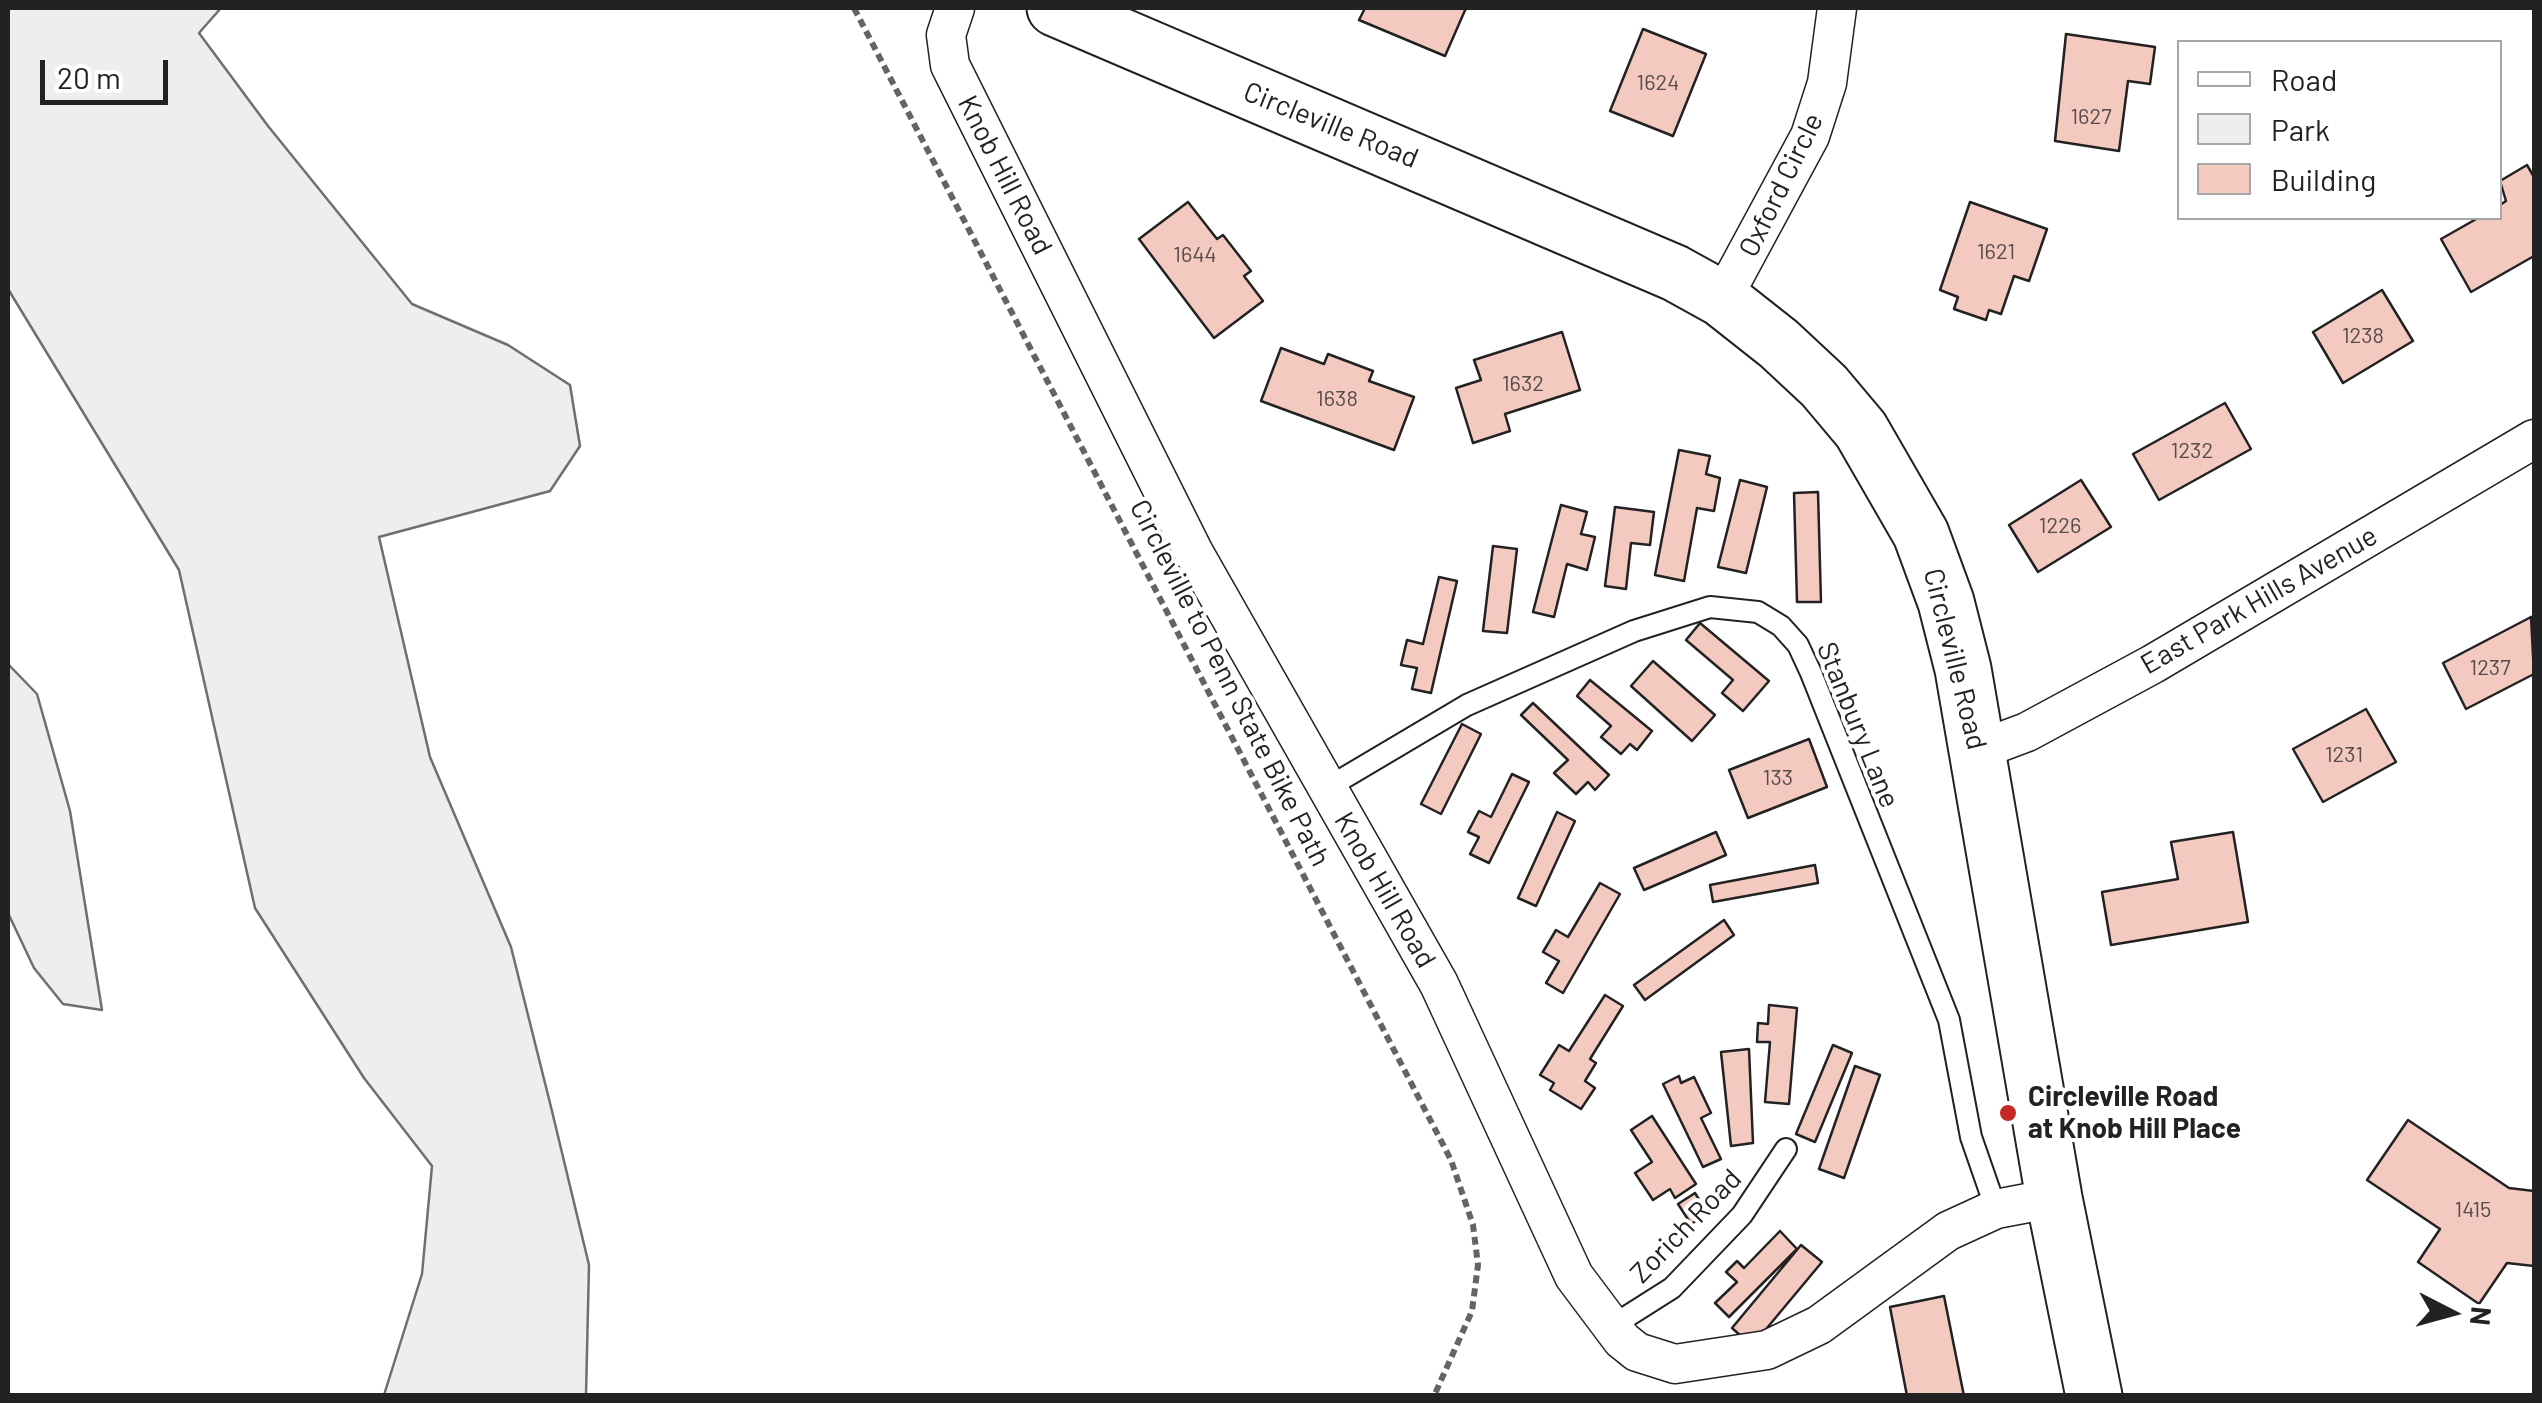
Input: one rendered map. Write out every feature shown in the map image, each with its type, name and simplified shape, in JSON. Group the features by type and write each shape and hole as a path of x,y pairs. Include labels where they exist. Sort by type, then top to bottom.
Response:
{"street":[{"name":"Knob Hill Road","path":"955,8 946,35 950,65 1194,552 1439,984 1574,1276 1612,1326 1638,1352 1675,1364 1767,1350 1819,1326 1948,1230 1996,1210 2054,1198"},
{"name":"Circleville Road","path":"1055,8 1495,192 1722,299 1824,386 1893,480 1921,534 1946,602 1979,750 2054,1198 2094,1396"},
{"name":"Oxford Circle","path":"1722,299 1810,136 1827,83 1836,8"},
{"name":"East Park Hills Avenue","path":"1979,750 2028,732 2153,664 2534,439"}],"lane":[{"name":"Stanbury Lane","path":"1328,788 1466,706 1634,631 1710,607 1758,612 1781,626 1798,645 1810,673 1949,1020 1970,1136 1996,1210"},
{"name":"Zorich Road","path":"1612,1326 1672,1288 1742,1215 1786,1149"}],"path":[{"name":"Circleville to Penn State Bike Path","path":"854,8 1451,1160 1473,1225 1478,1265 1472,1311 1434,1396"}],"green space":[{"path":"8,8 221,8 199,33 268,126 412,304 508,345 570,385 580,446 550,491 379,537 430,757 511,947 551,1107 589,1265 586,1395 384,1395 422,1274 432,1166 364,1078 255,908 179,570 8,289"},
{"path":"8,664 37,694 70,811 102,1010 63,1004 34,968 8,913"}],"building":[{"path":"1365,8 1466,8 1445,56 1359,20"},
{"path":"1643,29 1706,54 1673,136 1610,111"},
{"path":"2066,34 2155,47 2150,84 2128,81 2119,151 2055,141"},
{"path":"2527,165 2534,177 2534,256 2471,292 2441,239 2474,220 2502,220 2502,204 2506,201 2502,180"},
{"path":"1188,202 1217,239 1223,235 1251,271 1244,276 1263,301 1214,338 1139,239"},
{"path":"1970,202 2047,229 2029,281 2014,276 2001,314 1989,310 1986,320 1954,309 1958,297 1940,290"},
{"path":"2382,290 2413,341 2343,383 2313,332"},
{"path":"1562,332 1580,390 1505,414 1510,431 1473,443 1456,388 1481,380 1474,360"},
{"path":"1281,348 1324,364 1328,354 1373,371 1369,381 1414,397 1394,450 1261,401"},
{"path":"2225,403 2251,449 2159,500 2133,454"},
{"path":"1679,450 1710,456 1706,474 1720,478 1714,511 1697,508 1684,581 1655,575"},
{"path":"1740,480 1767,487 1746,573 1718,567"},
{"path":"2081,480 2111,527 2038,572 2009,525"},
{"path":"1818,492 1821,602 1797,602 1794,493"},
{"path":"1561,505 1587,512 1581,534 1595,537 1587,570 1567,564 1554,617 1533,612"},
{"path":"1615,507 1654,512 1650,545 1631,543 1626,589 1605,586"},
{"path":"1493,546 1517,549 1507,633 1483,631"},
{"path":"1439,577 1457,581 1431,693 1412,689 1417,668 1401,665 1407,640 1423,644"},
{"path":"2531,617 2534,674 2466,709 2443,663"},
{"path":"1700,623 1769,681 1743,711 1722,693 1733,680 1686,640"},
{"path":"1653,661 1715,715 1692,741 1631,686"},
{"path":"1590,680 1652,731 1637,750 1630,744 1621,754 1601,737 1611,726 1577,696"},
{"path":"1533,703 1609,775 1595,790 1588,782 1576,794 1554,773 1568,760 1521,715"},
{"path":"2366,709 2396,762 2323,802 2293,749"},
{"path":"1462,724 1481,734 1441,814 1421,804"},
{"path":"1809,739 1827,787 1748,818 1729,770"},
{"path":"1512,774 1529,782 1489,863 1470,854 1479,837 1468,832 1479,811 1491,817"},
{"path":"1557,812 1575,821 1536,906 1518,898"},
{"path":"1716,832 1726,855 1644,890 1634,868"},
{"path":"2233,832 2248,922 2111,945 2102,892 2178,879 2171,842"},
{"path":"1815,865 1818,883 1713,902 1710,885"},
{"path":"1600,883 1620,894 1563,993 1546,983 1559,961 1543,952 1556,930 1568,937"},
{"path":"1724,920 1734,935 1645,1000 1634,985"},
{"path":"1605,995 1623,1006 1590,1059 1596,1063 1585,1081 1595,1088 1581,1109 1550,1090 1554,1083 1540,1075 1559,1045 1569,1051"},
{"path":"1769,1005 1797,1008 1789,1104 1765,1102 1770,1042 1757,1042 1758,1023 1768,1024"},
{"path":"1833,1045 1852,1053 1815,1142 1796,1134"},
{"path":"1749,1049 1753,1143 1731,1146 1721,1052"},
{"path":"1855,1066 1880,1075 1844,1178 1819,1169"},
{"path":"1679,1076 1681,1083 1694,1077 1711,1113 1701,1118 1721,1159 1703,1167 1663,1084"},
{"path":"1652,1116 1696,1184 1675,1198 1670,1189 1653,1200 1635,1173 1652,1162 1631,1130"},
{"path":"2408,1120 2509,1188 2534,1191 2534,1266 2507,1263 2479,1304 2418,1262 2440,1229 2367,1180"},
{"path":"1695,1193 1708,1214 1691,1224 1678,1204"},
{"path":"1780,1231 1797,1249 1729,1317 1715,1303 1737,1282 1726,1272 1737,1261 1744,1268"},
{"path":"1801,1245 1822,1262 1752,1346 1732,1328"},
{"path":"1944,1296 1964,1396 1907,1396 1890,1307"}],"place":[{"name":"Circleville Road at Knob Hill Place","path":"2008,1113"}]}
